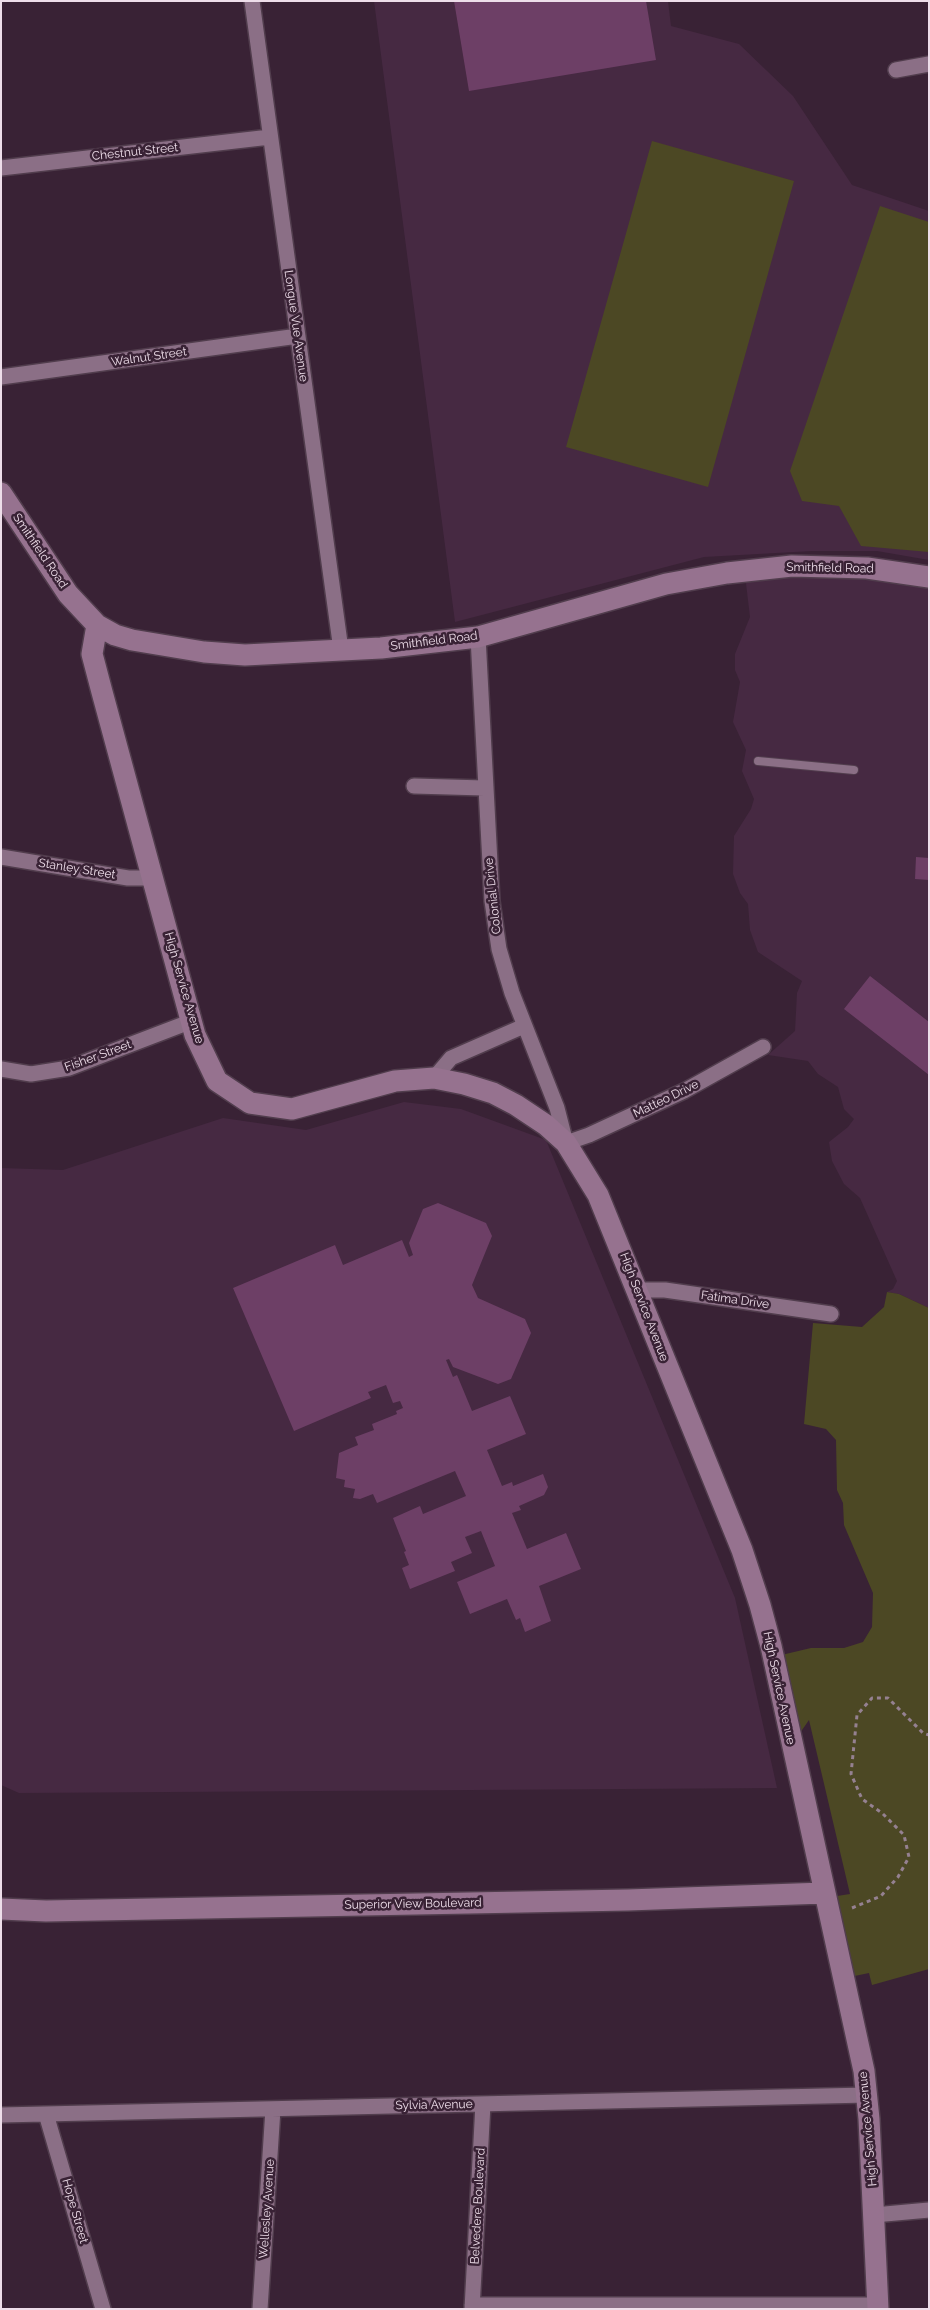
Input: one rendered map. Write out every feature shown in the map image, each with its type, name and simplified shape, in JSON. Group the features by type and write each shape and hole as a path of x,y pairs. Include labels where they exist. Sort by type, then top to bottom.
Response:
{"main road":[{"name":"Smithfield Road","path":"5,504 68,594 97,625 115,635 132,640 204,652 245,655 341,650 426,644 478,637 666,584 727,573 792,566 867,568 929,577"},
{"name":"High Service Avenue","path":"97,625 92,654 192,1021 198,1041 217,1081 250,1103 292,1109 396,1081 434,1078 493,1093 534,1117 566,1143 598,1195 742,1550 760,1605 858,2042 867,2095 878,2307"},
{"name":"Superior View Boulevard","path":"1,1909 46,1911 628,1900 824,1893"}],"street":[{"name":"Longue Vue Avenue","path":"252,1 341,650"},
{"path":"896,70 929,64"},
{"name":"Chestnut Street","path":"1,168 270,137"},
{"name":"Walnut Street","path":"1,377 298,336"},
{"name":"Colonial Drive","path":"478,637 484,788 492,900 499,949 524,1026 557,1108 566,1143"},
{"path":"414,786 484,788"},
{"name":"Stanley Street","path":"1,857 128,878 153,878"},
{"name":"Fisher Street","path":"1,1069 31,1074 68,1068 192,1021"},
{"path":"434,1078 451,1058 524,1026"},
{"name":"Matteo Drive","path":"566,1143 589,1135 684,1091 763,1047"},
{"name":"Fatima Drive","path":"638,1290 666,1290 831,1314"},
{"name":"Sylvia Avenue","path":"1,2115 867,2095"},
{"name":"Belvedere Boulevard","path":"472,2307 483,2104"},
{"name":"Wellesley Avenue","path":"260,2309 273,2108"},
{"name":"Hope Street","path":"46,2114 103,2309"},
{"path":"874,2215 929,2210"},
{"path":"472,2307 878,2307"}],"lane":[{"path":"758,761 854,770"}],"path":[{"path":"852,1908 881,1896 898,1877 909,1857 904,1834 882,1813 862,1799 851,1774 857,1715 872,1698 888,1698 922,1733 929,1735"}],"shaded area":[{"path":"374,1 668,1 671,26 739,44 793,96 852,185 929,211 929,560 877,551 812,551 704,557 455,622"},
{"path":"652,141 794,181 708,487 566,447"},
{"path":"880,206 929,222 929,552 861,546 839,506 802,501 790,471"},
{"path":"792,568 929,583 929,1308 899,1294 887,1292 893,1289 897,1281 860,1198 844,1184 832,1161 829,1142 848,1127 854,1119 844,1109 838,1087 818,1074 808,1061 768,1055 795,1031 797,993 802,981 758,952 750,930 748,904 740,893 733,874 734,836 751,809 754,799 742,771 746,750 733,722 740,682 735,670 735,654 750,617 745,575"},
{"path":"404,1102 461,1109 546,1140 735,1598 777,1788 19,1793 1,1785 1,1168 63,1170 223,1118 306,1130"},
{"path":"887,1292 899,1294 929,1308 929,1969 872,1985 869,1973 845,1978 824,1898 850,1894 809,1720 791,1746 773,1657 811,1648 844,1648 863,1642 872,1627 873,1593 844,1525 843,1503 837,1490 836,1440 826,1429 804,1424 813,1323 862,1327 884,1307"}],"building":[{"path":"454,1 646,1 656,60 469,91"},
{"path":"916,857 929,858 929,880 915,879"},
{"path":"870,976 929,1022 929,1075 844,1009"},
{"path":"438,1203 486,1223 492,1236 472,1285 478,1298 525,1319 531,1333 511,1379 498,1384 453,1367 449,1359 446,1360 453,1377 457,1375 472,1411 510,1396 526,1434 487,1450 502,1486 512,1482 513,1486 543,1474 548,1487 544,1495 519,1506 521,1510 512,1513 527,1549 566,1533 581,1569 539,1586 551,1621 525,1632 520,1618 516,1620 507,1599 470,1614 457,1582 495,1566 481,1531 465,1537 472,1553 451,1562 455,1571 410,1589 402,1568 409,1565 404,1552 406,1551 393,1518 420,1506 423,1514 466,1496 455,1471 377,1503 373,1494 360,1499 353,1498 355,1489 344,1487 345,1480 336,1478 339,1453 358,1445 355,1437 374,1430 372,1424 397,1414 396,1411 403,1408 400,1401 393,1403 386,1385 368,1392 371,1398 294,1431 233,1288 335,1245 343,1265 402,1240 409,1257 413,1255 409,1243 423,1209"}]}
